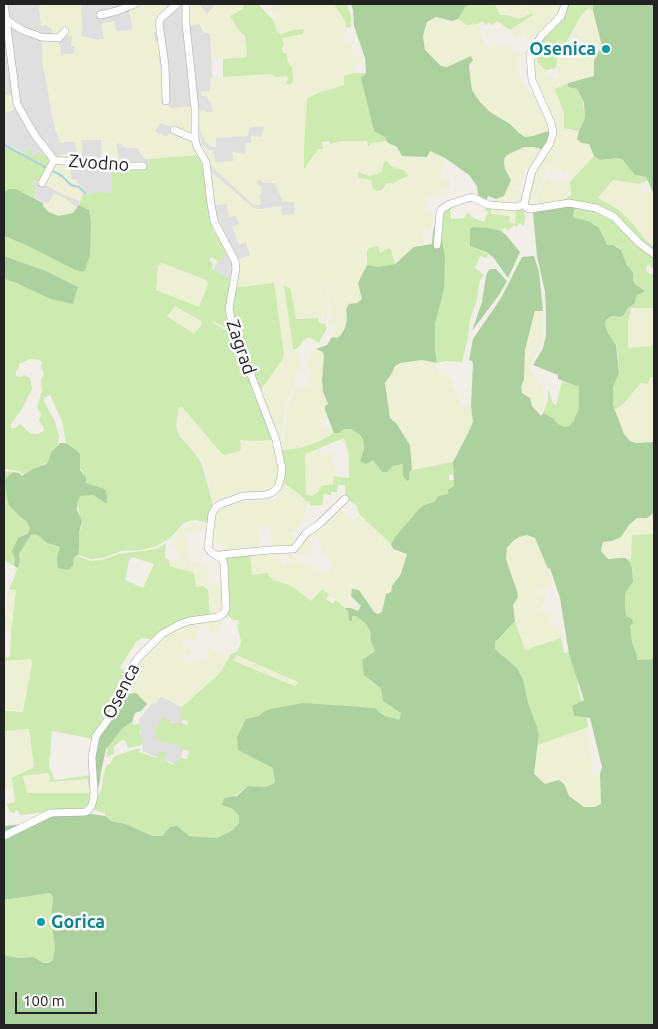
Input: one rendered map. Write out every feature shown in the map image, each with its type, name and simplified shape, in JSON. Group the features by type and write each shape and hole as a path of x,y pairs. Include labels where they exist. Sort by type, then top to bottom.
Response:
{"street":[{"path":"4,4 5,28"},
{"path":"100,15 135,4"},
{"path":"166,101 165,65 159,23 161,18 177,4"},
{"name":"Zagrad","path":"186,4 196,139 206,162 210,204 214,220 235,261 236,268 229,309 233,328 276,440"},
{"path":"524,204 532,171 545,154 553,133 551,123 532,80 530,54 542,35 561,16 565,4"},
{"path":"5,19 22,30 41,37 59,38 64,32"},
{"name":"Zvodno","path":"5,28 17,104 39,139 51,166"},
{"path":"174,130 196,139"},
{"name":"Zvodno","path":"51,166 144,166"},
{"name":"Zvodno","path":"42,183 51,166"},
{"path":"436,245 440,212 450,204 472,196 489,205 517,207 524,204"},
{"path":"524,204 527,208 531,209 569,203 596,208 614,217 639,244 654,254"},
{"name":"Osenca","path":"4,836 51,813 86,812 91,808 94,792 92,757 96,736 114,710 130,671 138,658 162,634 178,625 190,621 217,617 223,614 226,609 224,564 218,555 211,552 208,548 212,514 215,508 221,504 243,496 266,495 278,487 282,468 276,440"},
{"path":"218,555 294,549 306,533 318,525 345,499"}],"shaded area":[{"path":"4,4 44,4 39,7 46,25 61,35 72,35 75,46 74,54 60,56 51,112 60,143 101,140 121,143 125,148 138,148 143,157 148,159 149,167 112,168 112,191 109,193 94,192 93,196 80,201 78,208 55,194 48,204 34,198 36,187 32,184 50,159 39,151 34,158 12,147 4,148 4,113 14,96 5,95 4,90"},
{"path":"81,4 142,4 129,11 134,29 116,32 104,39 97,40 82,36"},
{"path":"165,4 216,4 209,13 214,109 245,123 267,121 255,179 283,169 302,216 253,256 239,260 235,281 213,270 224,249 213,226 203,163 171,133 166,137 134,123 139,110 148,115 167,105 163,67 160,68 153,32 168,9"},
{"path":"160,695 186,703 182,724 169,722 185,742 179,765 143,752 139,719"}],"green space":[{"path":"47,4 63,4 63,6 81,4 82,36 97,40 104,39 101,24 114,21 117,32 133,29 129,11 142,4 165,4 168,9 157,32 153,32 155,41 159,41 162,55 158,56 160,68 164,67 165,99 167,105 171,108 193,106 192,135 160,123 155,131 166,137 175,132 192,139 199,155 148,159 143,157 138,148 125,148 121,143 116,144 120,164 102,164 101,140 82,140 82,161 58,159 56,156 77,152 75,142 60,143 55,129 42,61 42,38 56,40 61,47 61,56 74,54 75,46 71,46 72,36 61,35 52,37 52,28 46,25 41,26 39,7"},
{"path":"189,4 200,5 207,14 216,4 244,4 243,9 235,13 239,31 246,40 246,57 213,59 211,33 204,33 199,24 187,26"},
{"path":"244,4 258,4 274,21 277,32 281,34 304,29 303,34 282,38 284,44 282,48 283,53 286,53 288,62 292,67 293,81 289,85 286,83 288,80 287,76 275,77 272,74 223,77 223,59 246,57 247,54 245,36 239,31 230,16 243,9"},
{"path":"275,4 334,4 346,23 346,28 342,31 346,44 352,43 353,57 361,56 363,64 354,64 354,73 349,76 344,85 318,93 304,146 306,168 318,149 323,149 323,145 342,141 367,141 367,147 369,147 372,143 388,141 388,143 397,147 402,156 426,157 430,151 445,158 440,180 450,180 450,188 443,189 445,196 428,196 426,212 435,214 429,231 424,230 422,244 414,247 395,264 391,250 380,253 367,250 367,265 358,283 362,299 357,303 352,303 346,309 347,319 345,328 337,338 332,337 337,328 330,324 331,313 327,289 336,280 326,287 327,323 324,315 318,316 318,318 296,320 291,289 285,286 293,348 297,349 302,366 294,378 295,382 286,403 280,438 277,437 258,394 282,360 284,354 259,284 235,287 239,272 236,261 250,255 246,242 239,245 232,227 239,224 236,216 229,217 227,204 213,206 209,170 254,208 281,206 282,215 294,214 294,202 283,202 275,183 263,183 260,180 257,184 261,186 262,193 259,196 261,202 260,205 255,205 209,164 200,149 198,128 202,144 209,150 213,150 215,162 233,161 233,152 245,154 246,143 251,143 251,136 261,137 264,127 249,128 248,136 216,138 216,147 212,147 205,142 198,122 197,111 205,110 206,112 212,112 211,102 209,102 207,96 202,96 200,92 210,91 210,77 273,74 275,77 287,76 289,85 292,67 288,62 286,53 283,54 282,48 284,44 282,38 298,35 298,29 281,34 277,32 273,19 276,15 268,8 276,6","holes":["384,162 408,176 396,182 386,184 382,190 371,180 359,178 362,172 369,176 380,173"]},
{"path":"334,4 347,4 351,16 351,27 346,28 346,23"},
{"path":"351,4 470,4 465,7 458,19 452,21 436,17 427,22 423,36 425,50 441,66 447,67 471,56 473,60 469,65 472,90 490,112 510,124 525,137 551,131 544,152 539,148 524,147 505,157 505,169 511,180 504,196 496,199 488,196 486,201 478,195 477,186 469,175 445,158 430,151 427,157 402,156 397,147 388,143 385,137 374,131 361,78 366,73 365,58 354,26"},
{"path":"470,4 495,4 500,15 519,19 531,13 533,15 510,30 497,21 492,25 489,23 485,25 483,21 478,24 467,25 458,19 465,7"},
{"path":"495,4 525,4 526,6 530,4 563,4 554,21 529,40 524,33 515,38 510,30 533,16 531,13 519,19 507,15 499,15"},
{"path":"568,4 593,4 593,11 588,8 581,16 557,59 556,68 546,70 537,62 536,50 543,36"},
{"path":"593,4 654,4 654,194 646,177 635,175 623,160 618,158 600,160 594,156 589,144 581,143 577,139 585,118 584,103 577,89 568,87 568,83 594,76 594,60 602,46"},
{"path":"588,8 593,11 602,46 594,60 594,76 568,83 556,89 564,113 564,128 579,131 577,139 581,143 589,144 594,156 572,180 567,170 564,173 559,168 557,170 553,167 550,169 545,165 543,167 546,170 530,208 527,205 533,172 553,141 545,100 534,80 533,53 536,65 537,62 546,70 548,78 558,77 557,59"},
{"path":"436,17 452,21 458,19 467,25 478,24 486,46 497,47 501,44 526,57 517,57 518,70 524,86 529,92 533,92 537,99 534,101 536,105 540,104 551,131 525,137 510,124 490,112 472,90 470,75 471,56 447,67 441,66 433,59 425,50 423,36 427,22"},
{"path":"354,73 366,73 368,104 374,131 385,137 388,141 372,143 368,147 367,141 342,141 330,144 329,141 322,142 323,149 318,149 304,169 307,99 318,93 344,85 344,76"},
{"path":"568,83 568,87 577,89 583,103 585,118 579,131 564,128 564,113 555,89"},
{"path":"4,90 5,95 15,96 14,110 4,113"},
{"path":"11,147 22,153 32,150 32,156 34,157 39,151 50,160 41,180 38,182 34,180 32,184 36,186 34,198 15,189 9,189 4,192 4,148"},
{"path":"524,147 540,148 544,152 532,166 524,168 522,185 515,185 514,189 525,193 522,205 497,203 496,199 504,196 510,176 505,169 505,157"},
{"path":"199,155 203,162 213,231 220,235 225,248 225,256 219,262 211,257 209,260 213,264 212,269 232,280 231,330 210,320 232,334 274,440 240,440 240,451 223,455 182,407 179,408 176,426 180,437 201,462 213,504 214,510 208,523 195,520 189,521 184,523 170,538 157,546 142,550 121,551 103,558 91,559 78,555 79,532 82,526 77,504 80,495 93,495 105,503 107,502 107,494 105,489 86,484 84,474 79,467 79,454 66,443 62,421 50,395 44,398 44,401 54,419 59,436 58,444 51,452 49,461 24,475 19,471 4,469 4,279 51,298 73,304 78,287 46,271 4,256 4,236 83,272 89,210 79,205 84,193 93,195 93,191 109,193 112,191 112,168 149,167 148,159","holes":["162,263 206,280 208,284 199,307 156,290 158,266","175,306 201,321 202,324 194,334 167,316","30,359 42,362 41,367 44,374 41,380 42,391 37,407 41,414 39,421 44,431 37,434 31,434 20,424 15,428 11,428 11,424 22,409 32,389 30,378 24,375 16,376 19,364"]},
{"path":"594,156 600,160 618,158 623,160 638,176 646,177 648,180 639,184 613,180 598,198 618,209 654,247 654,253 606,211 555,202 562,201 571,195 570,182"},
{"path":"387,161 392,167 404,170 408,176 393,184 386,184 382,190 377,191 373,188 371,180 359,178 359,172 369,176 380,173 384,162"},
{"path":"55,163 71,164 71,179 78,180 77,182 85,191 80,201 46,185 45,182"},
{"path":"546,177 558,185 565,179 570,182 571,195 562,201 533,208"},
{"path":"613,180 639,184 644,193 652,189 654,194 654,247 618,209 598,198"},
{"path":"9,189 16,189 43,203 43,206 49,212 58,216 73,213 79,205 89,210 91,222 90,255 83,272 4,236 4,192"},
{"path":"54,194 61,196 78,208 73,213 58,216 49,212 43,206 43,203 48,204"},
{"path":"450,206 451,219 464,218 468,212 473,218 484,222 488,212 484,210 487,206 521,209 524,211 525,216 524,226 520,223 516,227 514,225 508,231 505,227 501,231 489,228 473,227 470,229 470,246 488,254 487,258 480,256 475,268 484,275 480,280 476,303 470,319 468,338 462,362 445,361 437,363 435,324 444,282 439,215","holes":["491,208 516,210 515,224 509,222 510,216 491,214"]},
{"path":"578,206 607,215 654,256 654,269 648,265 646,267 647,272 654,275 654,308 631,308 628,322 628,348 652,346 654,342 654,377 650,377 648,384 641,383 623,404 615,410 613,405 613,387 619,373 618,356 616,345 605,325 606,320 612,316 623,316 628,308 635,303 637,295 644,292 642,288 636,285 621,250 617,246 607,245 581,220 575,219 573,216 574,211"},
{"path":"578,206 573,216 588,221 599,228 607,245 613,245 621,250 627,265 633,273 633,280 636,285 644,290 644,292 637,295 635,303 628,308 623,316 612,316 606,320 605,325 616,345 619,373 613,387 613,405 624,434 630,441 636,443 654,442 654,513 647,518 637,518 629,525 621,537 603,542 601,551 608,559 626,558 629,561 632,568 633,582 625,594 625,609 627,616 632,619 633,623 630,626 632,642 637,660 654,659 654,1025 4,1025 4,955 19,958 34,957 43,963 48,963 53,960 55,948 51,921 53,897 50,893 4,900 4,826 24,824 47,816 92,814 105,816 111,821 126,824 152,836 162,836 170,827 177,826 189,836 217,838 233,830 239,823 239,816 233,809 222,805 224,798 237,796 248,786 266,787 275,783 273,768 238,750 237,737 246,719 259,716 271,709 303,703 375,708 383,715 399,720 401,713 383,701 381,689 364,675 362,660 375,651 370,639 371,633 366,624 356,616 352,616 352,621 349,620 348,611 345,608 358,611 361,606 351,596 352,589 359,590 374,612 378,614 382,612 386,594 391,592 392,586 401,574 407,554 393,549 391,544 418,510 424,505 434,502 438,496 448,494 448,490 454,486 453,462 473,422 471,406 473,364 469,360 473,339 501,298 522,257 534,256 539,272 543,311 535,311 534,314 525,350 522,393 530,398 532,406 541,416 543,413 565,427 569,426 574,420 579,408 579,387 558,379 558,375 533,365 543,348 546,335 545,292 537,256 533,213 542,208","holes":["527,535 535,538 548,569 550,568 560,598 569,654 584,700 572,706 574,716 590,718 602,767 600,774 601,804 595,807 584,807 569,796 564,784 559,780 545,784 534,774 539,734 523,680 517,668 495,649 495,641 515,621 513,605 518,597 506,559 507,548 519,537"]},
{"path":"491,208 516,210 515,224 509,223 510,216 491,214"},
{"path":"437,218 445,256 444,289 435,324 437,363 422,360 400,363 395,366 385,383 390,418 396,423 410,445 412,470 407,481 403,476 403,464 393,466 387,472 382,472 373,460 366,464 360,461 364,449 363,439 359,434 351,429 344,429 339,433 334,433 325,410 325,406 328,404 323,392 322,380 324,356 323,352 316,349 327,345 332,337 337,338 340,336 345,328 347,319 346,309 349,304 357,303 362,299 358,283 367,265 378,267 395,264 414,247 432,244"},
{"path":"473,227 501,231 520,252 508,278 493,257 470,246 470,229"},
{"path":"378,246 380,253 389,248 391,250 395,264 378,267 367,265 367,250"},
{"path":"4,256 46,271 78,287 73,304 51,299 4,279"},
{"path":"162,263 206,280 208,284 199,307 156,290 158,265"},
{"path":"491,269 496,269 507,281 472,331 482,302 486,276"},
{"path":"274,283 284,354 282,360 258,394 231,311 235,287"},
{"path":"284,285 291,289 296,319 318,318 319,323 325,324 327,328 319,343 309,337 297,349 293,349"},
{"path":"175,306 201,321 202,323 194,334 167,315"},
{"path":"630,308 654,308 654,342 652,346 628,349"},
{"path":"535,311 543,311 543,338 531,365 531,370 545,394 544,405 539,415 527,396 522,393 521,387 524,379 525,350"},
{"path":"316,349 323,352 323,392 328,404 325,406 326,414 320,420 322,427 332,429 334,433 318,442 300,448 281,450 287,412 294,390 298,384 303,391 305,386 307,387 312,372 306,364 310,355"},
{"path":"422,360 434,363 441,375 448,373 460,399 461,406 471,406 473,422 453,462 412,470 410,445 396,423 390,418 385,383 395,366 400,363"},
{"path":"650,377 654,377 654,442 636,443 630,441 624,434 615,410 623,404 641,383"},
{"path":"562,381 579,387 579,408 574,420 569,426 565,427 543,413 548,400 548,390 552,402 556,405"},
{"path":"182,407 223,455 237,452 241,448 240,440 274,440 281,467 276,492 246,497 216,508 203,461 181,436 176,426 179,408"},
{"path":"344,429 351,429 363,439 364,449 360,461 366,463 373,460 382,472 387,472 393,466 403,464 403,476 409,480 410,471 412,470 453,462 453,474 449,475 449,480 455,480 454,487 448,494 438,496 434,502 424,505 418,510 391,544 360,515 356,505 345,498 345,485 338,485 337,492 331,492 331,495 324,494 322,505 310,506 310,502 306,501 284,483 285,467 281,450 300,448 318,442 334,433 339,433","holes":["344,438 349,455 349,478 334,476 333,484 321,486 319,491 313,496 306,495 305,454"]},
{"path":"60,443 66,443 80,454 80,470 86,477 86,483 105,489 107,503 93,495 80,496 77,504 77,510 82,521 79,533 79,549 78,555 74,557 73,565 69,570 58,568 57,558 60,547 47,543 36,534 31,535 19,554 18,568 14,566 15,559 12,551 18,538 28,533 30,528 26,521 9,505 5,481 13,472 19,473 22,476 46,464 51,452"},
{"path":"319,449 321,456 333,454 335,466 333,484 312,496 306,495 305,454"},
{"path":"4,471 13,472 7,477 18,515 26,521 30,528 28,532 18,538 14,566 4,561"},
{"path":"284,483 306,501 304,520 294,533 289,533 289,535 294,535 293,544 288,545 288,549 273,547 270,526 257,528 261,549 220,555 210,550 224,549 223,542 209,543 214,515 217,511 242,502 273,500 277,497"},
{"path":"341,508 351,522 360,515 391,544 393,549 407,554 401,574 392,586 391,592 386,594 382,612 378,614 351,596 353,598 351,602 357,606 359,603 361,606 358,611 345,608 322,589 311,601 284,583 273,580 269,576 252,575 250,554 283,550 277,556 285,566 291,561 286,554 289,552 301,560 308,569 313,565 319,574 324,571 327,574 331,571 330,568 333,567 321,548 318,541 321,539 319,535 309,539 313,549 311,552 300,554 296,549 302,538"},
{"path":"654,513 654,534 632,535 631,560 620,558 608,559 601,551 603,542 621,537 629,525 637,518 647,518"},
{"path":"192,522 204,524 206,531 189,532 186,536 190,564 198,562 208,571 209,584 225,583 224,610 210,617 196,587 194,573 170,566 169,560 179,560 180,554 176,554 177,548 173,547 173,539 182,528"},
{"path":"36,534 47,543 60,547 57,563 77,556 90,561 102,560 119,554 156,549 166,543 165,557 169,560 170,566 194,573 196,587 203,586 208,590 210,617 196,618 154,640 142,638 136,642 120,668 128,672 115,703 93,739 52,731 49,767 55,780 91,775 93,799 86,810 59,810 20,815 15,810 15,813 10,812 7,804 15,802 12,778 34,767 29,729 4,731 4,711 23,712 32,664 31,659 4,661 4,658 10,657 16,590 9,589 20,560 19,555 31,535","holes":["132,557 154,564 143,588 125,580 129,561","49,774 50,782 86,779 88,780 90,793 27,793 23,776"]},
{"path":"654,534 654,659 637,660 630,630 630,626 633,623 632,619 627,616 625,609 625,594 633,582 632,568 629,561 631,560 632,535"},
{"path":"527,535 535,538 554,586 539,589 540,595 547,594 541,610 553,615 548,619 554,628 559,625 564,637 525,650 515,621 513,605 518,597 517,591 506,559 507,548 512,542 519,537"},
{"path":"250,554 252,575 268,573 273,580 293,587 311,601 322,589 329,595 326,599 333,604 336,600 348,611 349,620 352,616 356,616 366,624 371,633 370,639 375,651 362,660 370,681 381,689 383,701 402,713 398,721 383,715 375,708 283,707 246,719 238,750 274,768 275,784 266,787 248,786 222,805 233,809 239,816 239,823 233,830 217,838 189,836 170,827 162,836 152,836 126,824 111,821 105,816 105,813 92,809 102,788 106,766 111,763 113,757 140,749 139,752 157,758 159,751 168,753 163,758 172,765 177,763 179,759 176,757 187,759 189,751 181,749 177,744 162,742 161,739 157,739 154,732 164,716 172,723 187,725 188,722 180,718 182,707 220,673 231,654 238,651 241,641 237,625 239,623 227,615 228,605 224,558 227,556","holes":["236,655 298,682 295,686 234,661"]},
{"path":"9,589 16,589 11,633 4,629"},
{"path":"223,619 215,640 215,636 210,636 210,626 198,625 198,640 183,641 183,648 191,648 191,654 183,655 184,662 209,659 208,649 213,649 213,651 220,652 220,654 231,654 220,673 182,707 162,697 159,698 156,704 149,702 147,704 136,693 122,695 133,668 169,632 185,624"},
{"path":"515,621 525,650 561,638 564,653 569,652 579,683 577,684 582,702 572,706 574,716 587,718 588,727 538,745 539,734 517,668 495,649 495,641 500,639"},
{"path":"236,655 298,682 296,686 234,661"},
{"path":"31,659 23,712 4,711 4,661"},
{"path":"136,693 147,704 141,711 135,713 132,722 123,728 106,749 100,781 98,788 96,788 94,744 122,695"},
{"path":"132,722 134,725 139,723 142,729 139,731 143,740 141,745 128,748 126,741 122,740 113,747 115,753 106,758 108,746 123,728"},
{"path":"585,728 591,748 588,749 591,754 593,774 600,773 601,804 595,807 584,807 569,796 564,784 545,784 534,773 538,745"},
{"path":"29,729 34,768 12,778 12,789 4,790 4,731"},
{"path":"49,774 50,782 88,780 90,793 27,793 23,776"},
{"path":"50,893 53,897 51,921 55,948 53,961 43,963 34,957 19,958 4,955 4,900"}],"waterway":[{"path":"4,145 62,176 71,185 79,187 85,193"}],"place":[{"name":"Osenica","path":"606,49"},
{"name":"Gorica","path":"41,922"}]}
